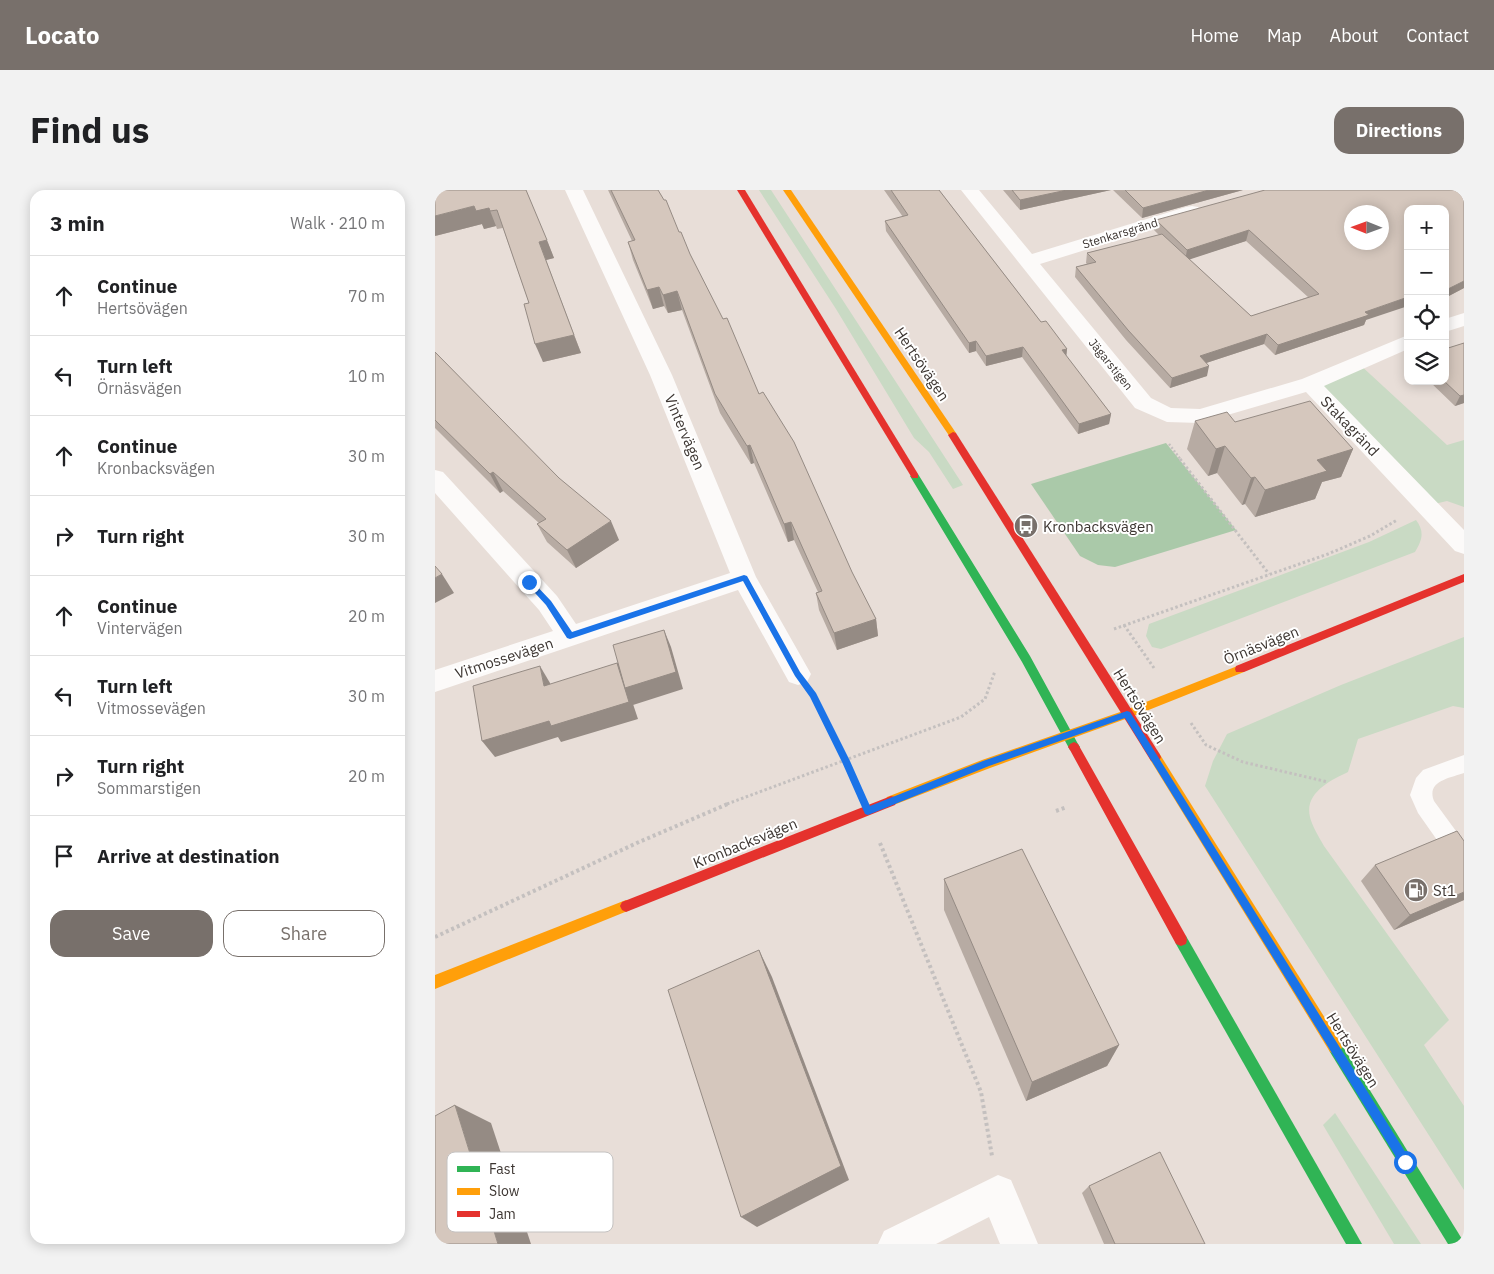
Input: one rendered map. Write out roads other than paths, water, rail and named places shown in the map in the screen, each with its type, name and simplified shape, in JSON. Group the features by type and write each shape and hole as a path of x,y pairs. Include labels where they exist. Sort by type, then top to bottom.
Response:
{"main road":[{"path":"741,190 1026,660 1163,908 1354,1244"},
{"name":"Hertsövägen","path":"787,190 976,469 1457,1244"},
{"name":"Örnäsvägen","path":"1067,735 1127,714 1464,578"},
{"name":"Kronbacksvägen","path":"435,982 986,764 1067,735"}],"street":[{"name":"Vintervägen","path":"574,190 661,375 744,578 797,674"},
{"name":"Jägarstigen","path":"970,190 1143,403 1167,415 1200,416 1310,384"},
{"name":"Stenkarsgränd","path":"1027,262 1204,208"},
{"path":"1449,325 1464,319"},
{"name":"Stakagränd","path":"1404,343 1310,384 1464,545"},
{"path":"435,478 548,603 570,636"},
{"name":"Vitmossevägen","path":"435,681 744,578"},
{"path":"897,1244 998,1193 1019,1244"}],"lane":[{"path":"1464,764 1430,776 1423,784 1421,795 1425,806 1464,860"}],"place":[{"name":"Kronbacksvägen","path":"1026,526"},
{"name":"St1","path":"1416,890"}]}
